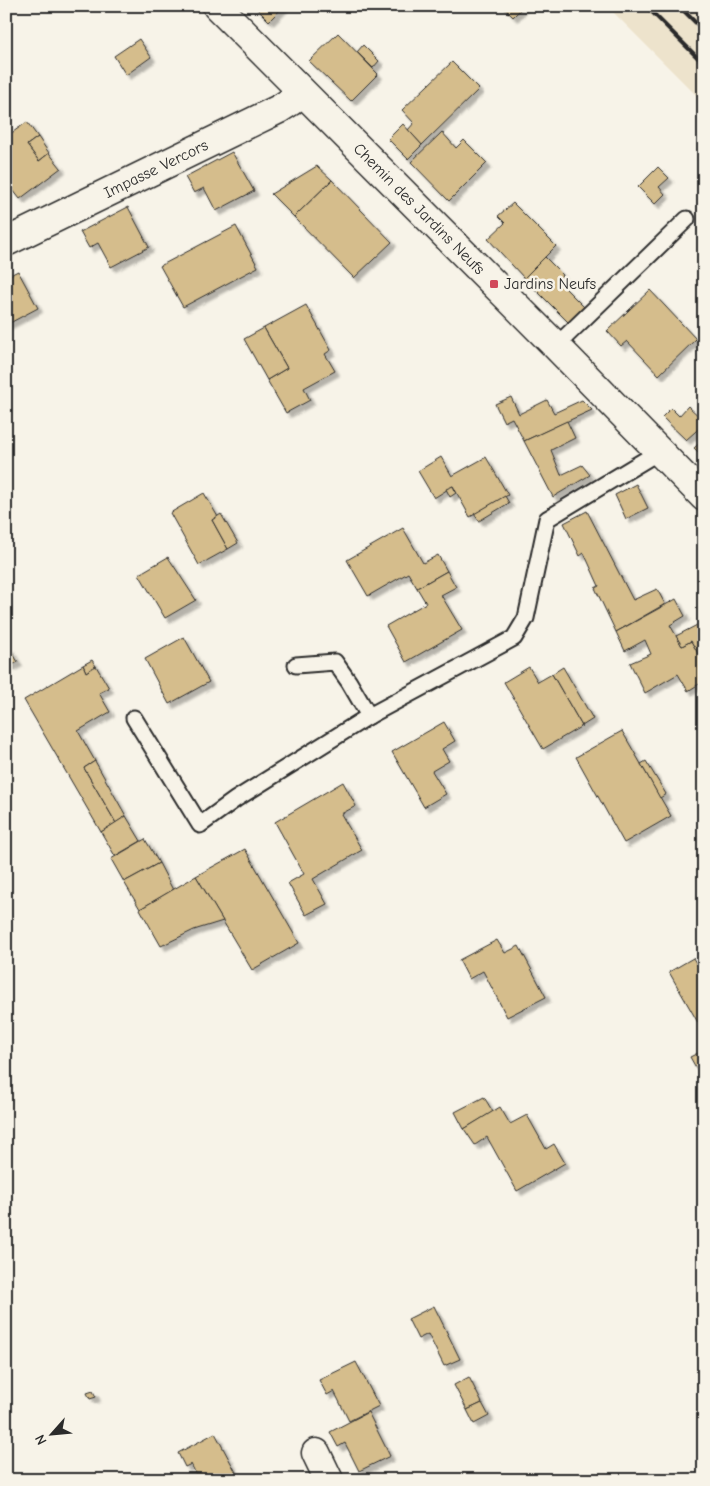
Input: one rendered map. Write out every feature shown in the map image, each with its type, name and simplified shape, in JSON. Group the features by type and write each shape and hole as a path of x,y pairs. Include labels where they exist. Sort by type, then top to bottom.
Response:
{"street":[{"name":"Chemin des Jardins Neufs","path":"218,6 704,497"},
{"name":"Impasse Vercors","path":"6,242 279,109 290,102 301,91"},
{"path":"316,1453 328,1480"}],"lane":[{"path":"556,346 687,220"},
{"path":"134,718 200,825 236,799 369,716 514,638 526,618 547,519 642,464 660,451"},
{"path":"296,665 335,662 369,716"}],"shaded area":[{"path":"607,6 704,6 704,103"}],"building":[{"path":"254,6 284,6 269,21"},
{"path":"502,6 524,6 513,17"},
{"path":"338,33 378,74 351,101 309,61"},
{"path":"139,39 151,57 126,75 114,56"},
{"path":"363,45 379,61 373,68 357,52"},
{"path":"452,62 479,89 422,145 408,130 414,123 402,110"},
{"path":"27,122 38,137 27,145 39,161 49,153 61,168 20,199 6,181 6,137"},
{"path":"403,124 422,145 408,159 388,139"},
{"path":"442,132 456,148 464,140 487,163 449,201 411,162"},
{"path":"38,137 49,153 39,161 27,145"},
{"path":"232,152 254,191 216,211 204,188 194,193 185,177"},
{"path":"317,166 332,180 294,217 271,194"},
{"path":"658,167 669,178 659,187 665,194 655,204 638,187"},
{"path":"332,180 392,242 354,278 294,217"},
{"path":"513,203 556,246 524,278 488,239 505,223 498,216"},
{"path":"128,207 149,247 111,267 98,243 89,248 80,232"},
{"path":"236,226 258,267 183,307 160,266"},
{"path":"545,257 563,275 558,281 584,307 568,322 524,278"},
{"path":"18,271 38,308 6,325 6,277"},
{"path":"650,290 696,339 659,375 627,341 621,346 607,331"},
{"path":"306,305 331,350 325,354 335,371 304,388 310,400 286,413 267,380 287,368 264,328"},
{"path":"264,328 287,368 267,380 244,339"},
{"path":"511,397 519,414 547,400 554,413 582,400 592,410 524,441 512,418 504,422 495,404"},
{"path":"688,406 704,421 704,424 686,440 662,417 671,408 679,416"},
{"path":"567,421 575,438 551,450 561,475 582,465 590,475 553,497 524,441"},
{"path":"704,439 704,458 694,448"},
{"path":"441,457 452,476 486,457 508,495 470,517 453,486 434,498 418,471"},
{"path":"636,484 648,508 626,519 615,495"},
{"path":"453,486 456,493 450,497 446,489"},
{"path":"204,493 218,517 212,520 228,549 199,565 170,513"},
{"path":"505,496 509,503 479,521 474,514"},
{"path":"587,511 633,600 657,589 665,604 616,632 595,588 599,586 584,553 580,556 564,523"},
{"path":"221,514 238,543 228,549 212,520"},
{"path":"403,528 423,563 438,555 447,571 417,588 408,573 368,596 347,560"},
{"path":"168,557 196,600 165,618 139,574"},
{"path":"447,571 456,587 441,595 462,630 406,662 386,626 426,603 417,588"},
{"path":"676,599 685,616 670,625 682,646 691,641 704,663 704,681 688,691 678,674 645,693 630,663 651,654 645,640 625,651 616,632"},
{"path":"699,624 704,633 704,655 700,657 691,641 682,646 676,636"},
{"path":"184,637 209,682 169,704 145,659"},
{"path":"9,647 18,662 8,667 6,664 6,649"},
{"path":"92,660 96,666 86,672 83,665"},
{"path":"83,665 86,672 96,666 109,688 99,693 110,712 78,731 95,761 84,768 116,823 101,832 24,700"},
{"path":"529,667 538,682 552,674 582,726 543,749 504,682"},
{"path":"563,667 593,719 582,726 552,674"},
{"path":"444,722 455,741 442,749 449,761 432,771 446,794 424,807 392,752"},
{"path":"622,731 671,816 624,843 576,757"},
{"path":"95,761 126,816 116,823 84,768"},
{"path":"646,761 666,794 660,798 641,764"},
{"path":"343,782 356,806 341,814 362,850 313,879 327,904 306,915 288,883 304,874 275,822"},
{"path":"126,816 141,841 115,856 101,832"},
{"path":"145,839 159,863 124,882 111,859"},
{"path":"245,849 299,943 252,970 196,876"},
{"path":"159,863 173,890 140,909 124,882"},
{"path":"196,876 223,921 194,930 161,946 140,909"},
{"path":"497,940 505,953 519,946 546,997 507,1017 483,971 469,979 459,960"},
{"path":"693,958 704,976 704,1033 669,972"},
{"path":"704,1050 704,1082 690,1057"},
{"path":"484,1097 493,1112 464,1129 455,1112"},
{"path":"500,1107 510,1124 527,1115 546,1149 554,1144 565,1163 517,1191 487,1137 475,1145 464,1129"},
{"path":"434,1306 460,1359 444,1366 428,1334 418,1339 408,1319"},
{"path":"356,1362 379,1406 349,1421 334,1391 327,1395 319,1380"},
{"path":"469,1377 482,1403 467,1410 454,1385"},
{"path":"93,1391 96,1397 90,1399 87,1393"},
{"path":"482,1403 489,1416 474,1424 467,1410"},
{"path":"368,1412 390,1456 359,1471 345,1443 338,1447 330,1432"},
{"path":"215,1433 239,1478 236,1480 199,1480 191,1464 185,1467 178,1453"}],"railway":[{"path":"646,6 704,64"},
{"path":"679,6 704,31"}],"place":[{"name":"Jardins Neufs","path":"494,284"}]}
